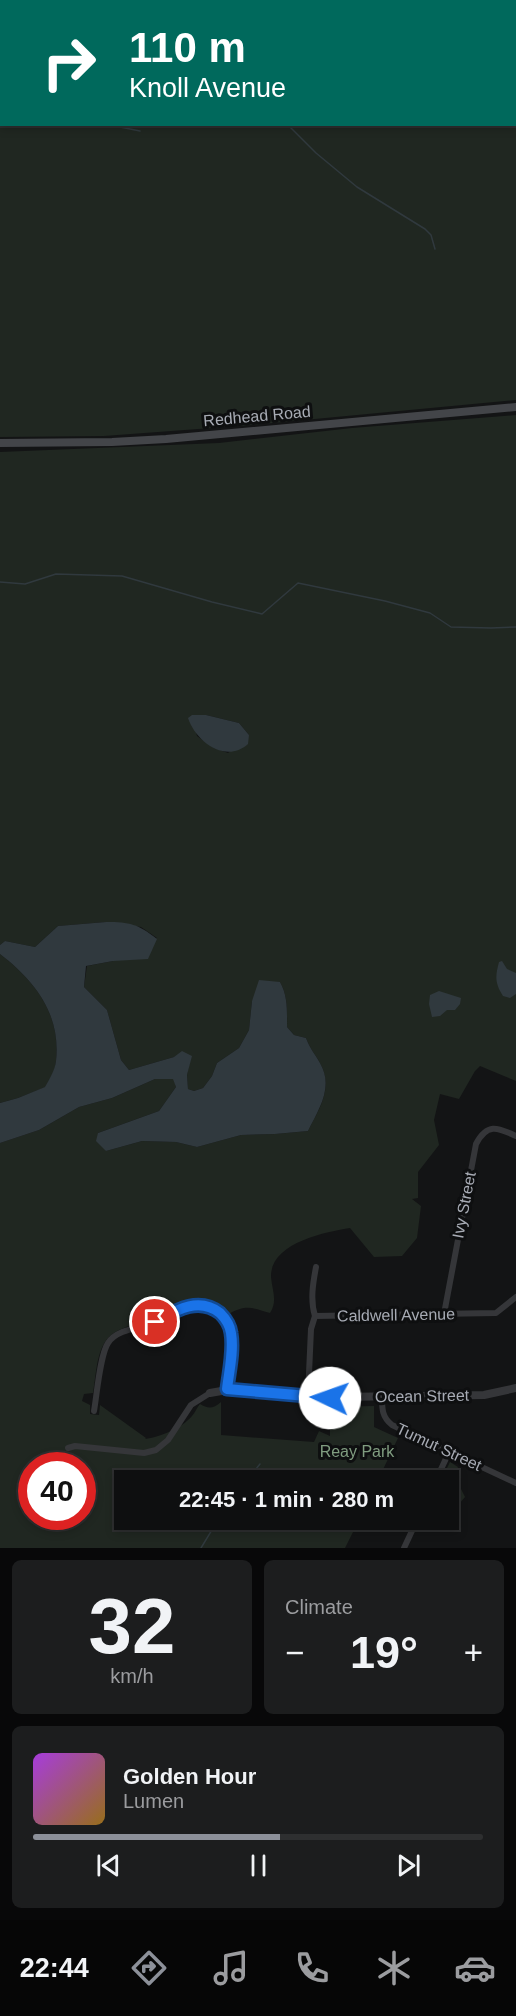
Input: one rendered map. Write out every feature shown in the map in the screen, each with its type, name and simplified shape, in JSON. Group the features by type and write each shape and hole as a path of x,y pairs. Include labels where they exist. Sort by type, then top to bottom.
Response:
{"main road":[{"name":"Redhead Road","path":"0,443 166,439 516,406"}],"street":[{"name":"Ivy Street","path":"444,1314 476,1144 481,1135 493,1128 516,1136"},
{"path":"315,1316 312,1307 316,1267"},
{"name":"Caldwell Avenue","path":"308,1396 311,1329 315,1316 496,1313 516,1297"},
{"path":"94,1411 104,1353 112,1338 194,1305 214,1309 228,1323 232,1341 227,1389"},
{"name":"Ocean Street","path":"68,1448 75,1446 144,1453 156,1450 168,1440 191,1405 210,1393 227,1389 308,1396 382,1397 484,1395 516,1388"},
{"name":"Tumut Street","path":"382,1397 383,1412 386,1420 392,1425 516,1483"},
{"path":"441,1470 449,1452"},
{"path":"404,1548 412,1530"}],"green space":[{"path":"0,126 516,126 516,400 241,426 228,424 225,427 104,436 0,437"},
{"name":"Reay Park","path":"516,415 516,1081 480,1066 459,1099 440,1094 434,1120 439,1145 418,1172 418,1198 412,1199 421,1206 417,1238 402,1256 374,1257 350,1228 301,1241 279,1256 273,1265 271,1277 274,1300 270,1313 245,1308 229,1314 214,1304 196,1300 123,1328 107,1339 103,1345 93,1393 84,1394 82,1401 90,1405 90,1414 99,1415 100,1405 145,1439 177,1428 193,1415 200,1404 210,1408 221,1402 221,1435 314,1442 319,1431 330,1436 330,1407 374,1406 374,1427 398,1438 383,1470 114,1470 114,1530 354,1530 345,1548 0,1548 0,1143 39,1130 79,1107 112,1098 155,1079 174,1079 176,1087 159,1111 98,1133 106,1151 142,1141 176,1142 197,1147 241,1135 308,1131 325,1090 324,1072 306,1038 294,1035 287,1027 286,998 280,982 272,983 252,1001 249,1030 239,1048 217,1063 212,1076 203,1088 194,1091 188,1089 187,1075 191,1056 174,1057 129,1070 121,1060 107,1010 84,987 87,966 113,961 157,938 141,927 106,922 58,926 35,947 5,941 0,945 0,452 219,443 352,428","holes":["192,715 206,715 239,723 249,735 228,753 214,748 197,736"]},
{"path":"0,954 13,964 43,1000 54,1028 56,1064 46,1087 0,1103"},
{"path":"450,1462 458,1467 457,1470 446,1470"},
{"path":"459,1488 461,1489 465,1497 459,1504"}],"shaded area":[{"path":"192,715 206,715 239,723 249,735 248,744 239,750 230,752 213,748 192,727 188,718"},
{"path":"106,922 133,925 157,939 148,959 113,961 86,966 84,987 107,1010 121,1060 129,1070 174,1057 182,1051 192,1056 187,1075 188,1089 194,1091 203,1088 212,1076 217,1063 239,1048 249,1030 252,1001 259,980 280,982 286,998 287,1027 294,1035 306,1038 320,1063 326,1081 323,1098 308,1131 241,1135 197,1147 176,1142 142,1141 106,1151 96,1141 98,1133 159,1111 176,1087 173,1079 155,1079 112,1098 79,1107 39,1130 0,1143 0,1103 45,1087 55,1064 56,1044 50,1014 43,1000 24,975 0,954 0,945 5,941 35,947 58,926"},
{"path":"502,961 507,969 516,973 516,994 510,998 503,996 497,983 499,962"},
{"path":"439,991 461,998 460,1004 455,1010 447,1010 440,1016 432,1017 429,1004 430,995"}],"waterway":[{"path":"115,126 140,131"},
{"path":"289,126 316,153 357,187 425,229 431,235 435,249"},
{"path":"0,582 25,584 56,574 122,576 262,614 298,583 430,613 451,627 516,627"},
{"path":"255,1470 260,1464"},
{"path":"201,1548 212,1530"}],"route":[{"path":"155,1322 180,1309 194,1305 214,1309 228,1323 231,1331 227,1389 330,1398"}]}
